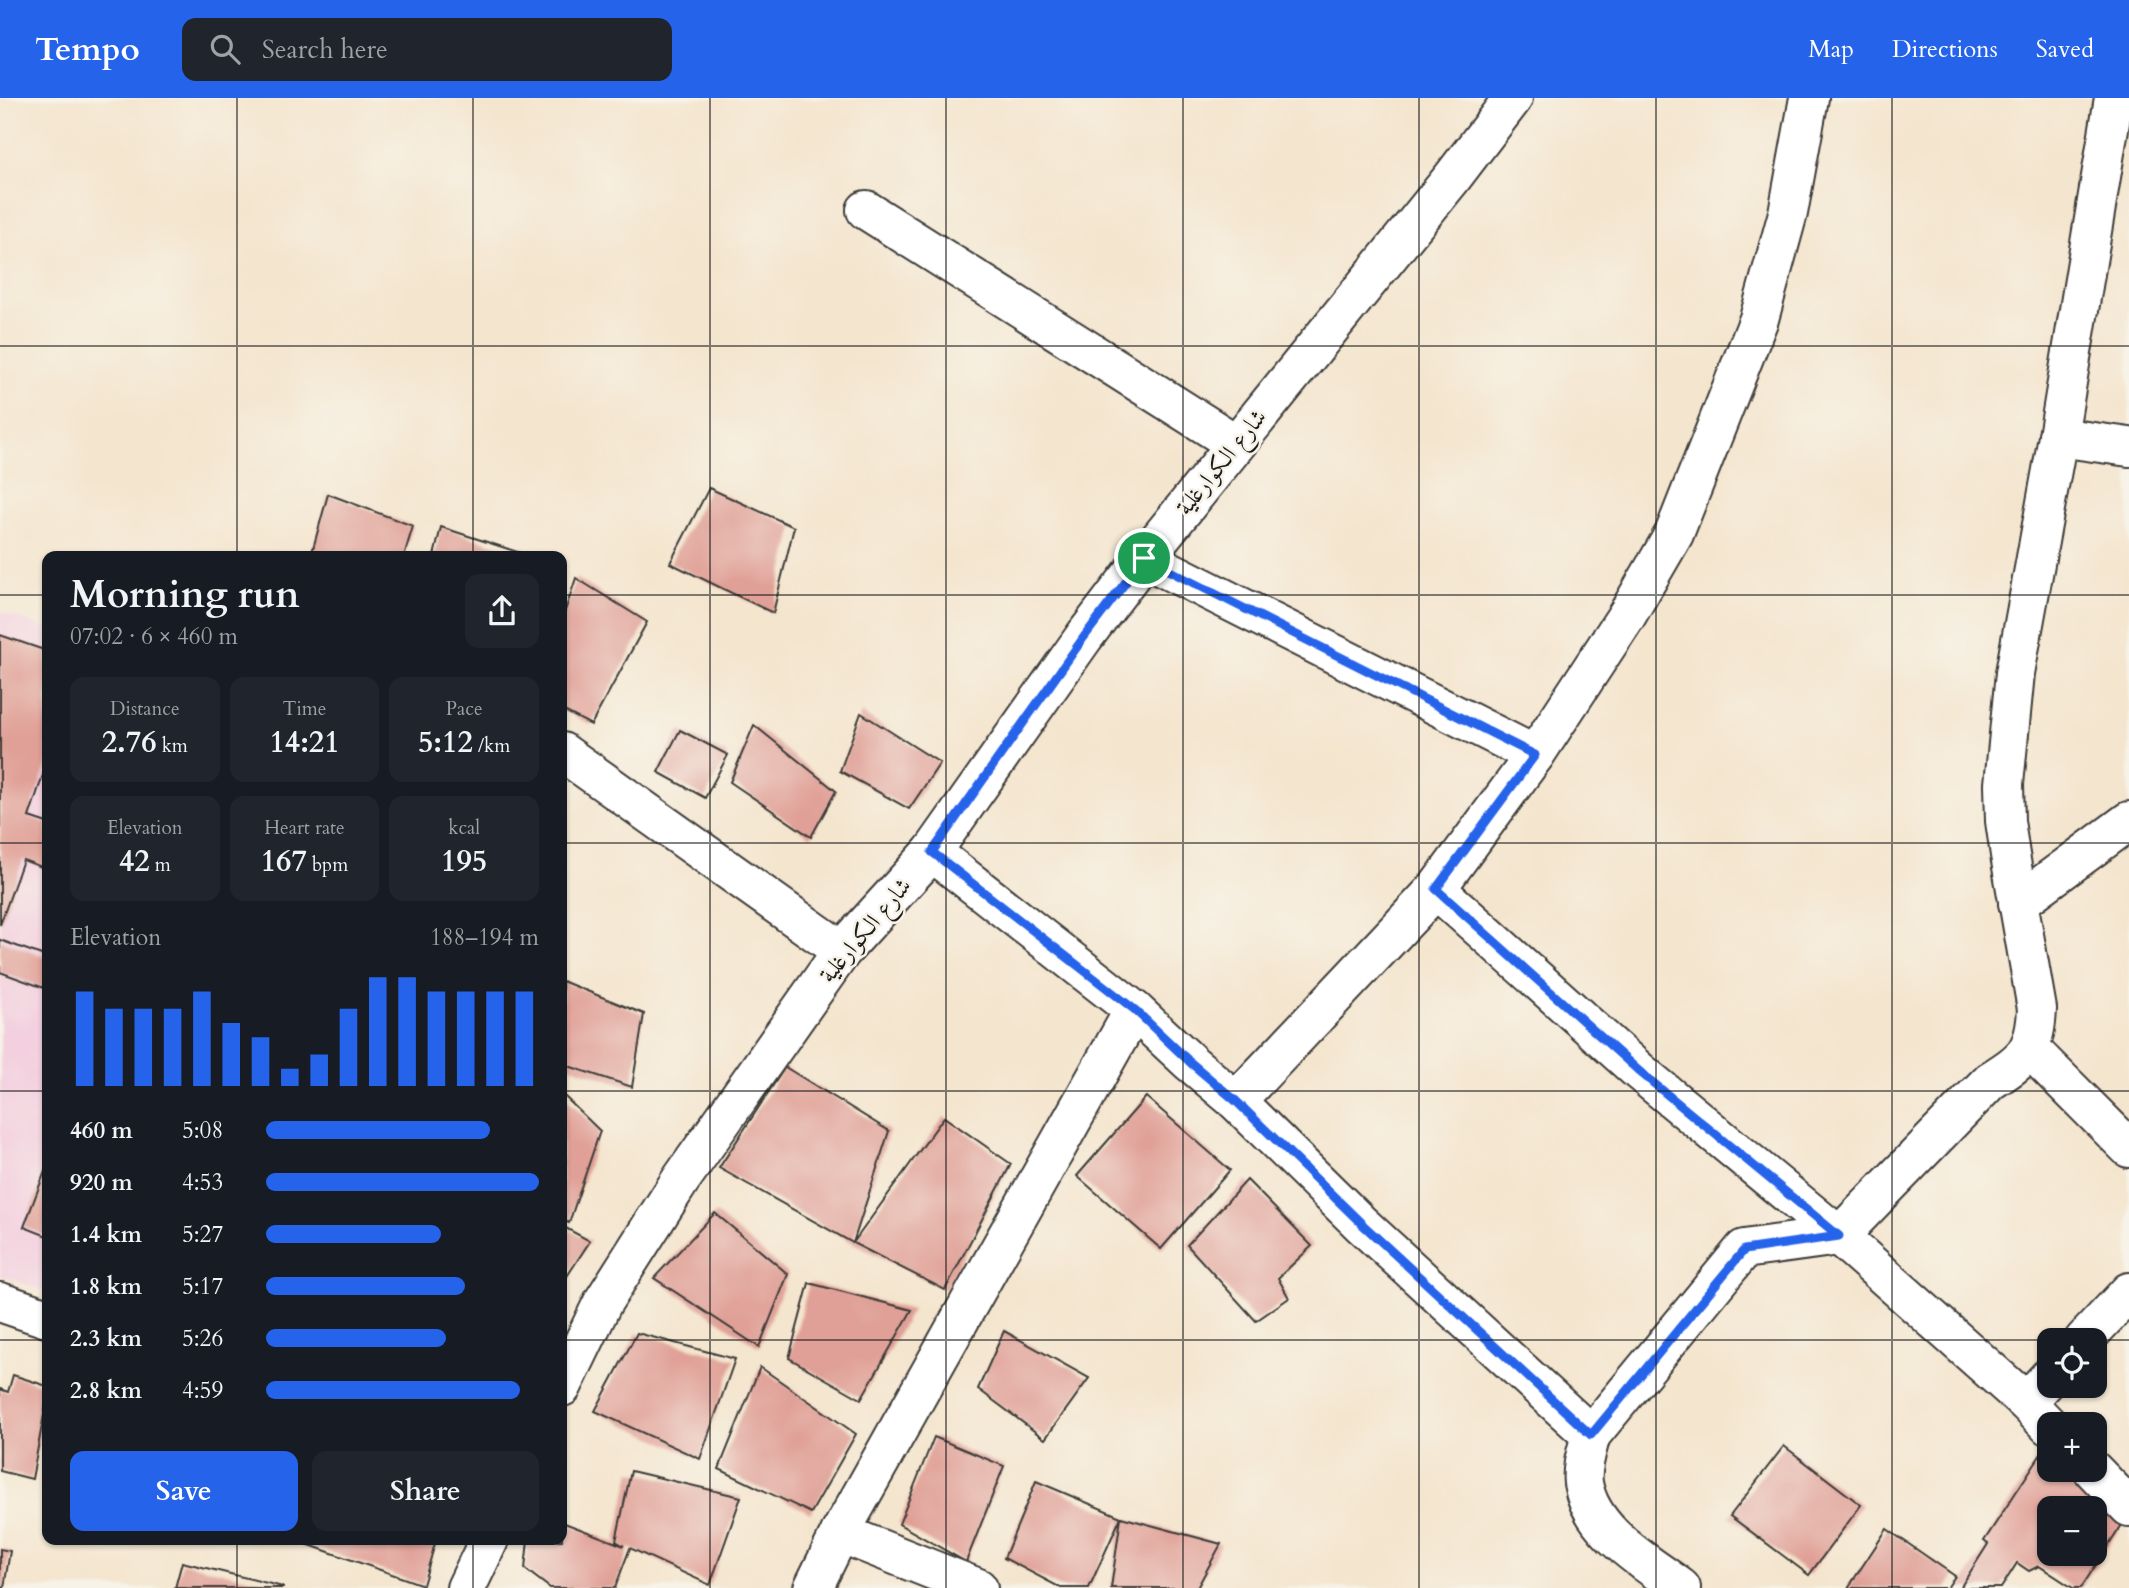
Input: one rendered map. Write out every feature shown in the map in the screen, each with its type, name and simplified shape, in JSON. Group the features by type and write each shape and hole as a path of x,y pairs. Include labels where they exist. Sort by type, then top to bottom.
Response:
{"street":[{"name":"شارع الكوارغلية","path":"567,1377 603,1302 680,1181 842,951 932,852 1084,637 1144,558 1452,178 1513,98"},
{"path":"1236,1101 1436,889 1535,755 1627,615 1674,534 1759,319 1788,213 1809,98"},
{"path":"1681,1588 1617,1540 1594,1512 1583,1483 1584,1460 1591,1435 1744,1250 1839,1236 1990,1081 2013,1066 2030,1049 2036,1030 2037,1009 2018,903 2006,821 2004,784 2015,673 2058,437 2114,98"},
{"path":"866,209 1236,444"},
{"path":"2058,437 2129,447"},
{"path":"1144,558 1535,755"},
{"path":"567,756 842,951"},
{"path":"2018,903 2129,821"},
{"path":"932,852 1135,1010 1236,1101 1362,1224 1591,1435"},
{"path":"1436,889 1640,1072 2041,1402"},
{"path":"813,1588 840,1533 1135,1010"},
{"path":"2030,1049 2129,1148"},
{"path":"2095,1328 2129,1292"},
{"path":"0,1302 42,1316"},
{"path":"2105,1482 2129,1507"},
{"path":"840,1533 978,1588"},
{"path":"466,1588 487,1545"}],"shaded area":[{"path":"0,612 42,626 42,1290 0,1275"}],"building":[{"path":"709,488 794,527 773,613 670,563"},
{"path":"328,494 413,526 406,551 312,551"},
{"path":"441,527 515,551 435,551"},
{"path":"576,578 647,622 591,725 567,713 567,605"},
{"path":"0,635 42,649 42,778 29,817 42,821 42,867 23,860 0,925"},
{"path":"861,713 940,763 909,809 840,771"},
{"path":"754,725 836,791 811,837 730,782"},
{"path":"680,730 728,755 705,798 658,772"},
{"path":"0,940 42,955 42,987 0,972"},
{"path":"567,983 644,1014 632,1087 567,1066"},
{"path":"785,1067 889,1131 853,1243 719,1168"},
{"path":"1146,1097 1230,1170 1161,1249 1077,1176"},
{"path":"567,1099 600,1131 569,1223 567,1222"},
{"path":"944,1117 1011,1164 945,1290 853,1243"},
{"path":"42,1179 42,1234 24,1227"},
{"path":"1247,1180 1312,1246 1278,1278 1289,1298 1256,1321 1187,1245"},
{"path":"715,1213 788,1274 759,1347 654,1278"},
{"path":"567,1229 590,1241 567,1276"},
{"path":"809,1283 912,1310 861,1399 789,1358"},
{"path":"1004,1331 1089,1378 1045,1439 978,1389"},
{"path":"637,1333 735,1359 700,1459 595,1411"},
{"path":"760,1367 856,1434 811,1513 719,1469"},
{"path":"13,1375 42,1384 42,1426 32,1479 0,1471 0,1389 8,1392"},
{"path":"934,1437 1004,1466 966,1562 899,1524"},
{"path":"1784,1446 1861,1505 1809,1575 1730,1516"},
{"path":"2037,1460 2037,1482 2084,1482 2106,1496 2037,1496 2039,1566 2029,1571 2017,1563 2001,1588 1960,1588 1988,1544 1984,1541"},
{"path":"631,1471 741,1497 710,1585 630,1548 615,1588 550,1588 525,1569 527,1545 567,1545 567,1524 624,1546 616,1541"},
{"path":"1036,1481 1121,1517 1089,1588 1061,1588 1004,1558"},
{"path":"2107,1497 2129,1511 2107,1548"},
{"path":"1121,1517 1221,1544 1197,1588 1111,1588"},
{"path":"1887,1529 1955,1576 1947,1588 1848,1588"},
{"path":"309,1545 435,1545 423,1585"},
{"path":"0,1549 10,1551 4,1588 0,1588"},
{"path":"182,1562 283,1587 283,1588 175,1588"},
{"path":"2039,1566 2095,1566 2081,1588 2073,1588"}],"route":[{"path":"1144,558 1535,755 1436,889 1640,1072 1839,1236 1744,1250 1591,1435 1362,1224 1236,1101 1135,1010 932,852 1084,637 1144,558"}]}
